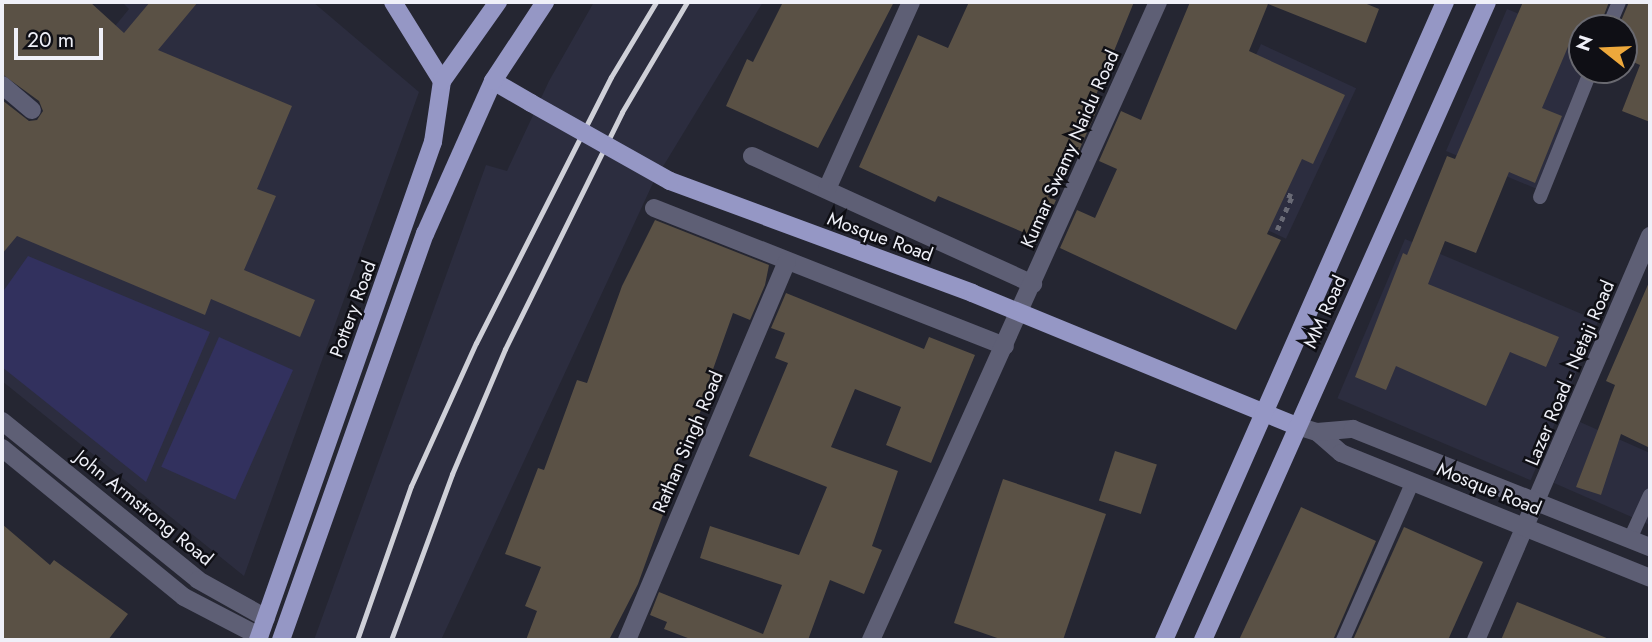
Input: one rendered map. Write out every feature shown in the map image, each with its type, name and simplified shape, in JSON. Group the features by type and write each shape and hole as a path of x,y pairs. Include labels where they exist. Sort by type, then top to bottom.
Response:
{"main road":[{"path":"393,2 443,80"},
{"name":"Pottery Road","path":"259,638 429,155 443,80 498,2"},
{"path":"281,640 343,458 425,234 493,81 545,2"},
{"name":"MM Road","path":"1164,640 1445,2"},
{"name":"MM Road","path":"1203,640 1487,2"},
{"name":"Mosque Road","path":"493,81 670,181 1020,313 1297,426"}],"street":[{"path":"827,189 911,2"},
{"name":"Kumar Swamy Naidu Road","path":"871,640 1158,2"},
{"path":"2,85 32,110"},
{"path":"751,156 1033,284"},
{"path":"654,208 1005,346"},
{"name":"Lazer Road - Netaji Road","path":"1476,640 1539,502 1650,236"},
{"name":"Rathan Singh Road","path":"627,640 787,261"},
{"name":"John Armstrong Road","path":"2,421 198,580 266,618"},
{"name":"Mosque Road","path":"1297,426 1317,432 1353,429 1650,547"},
{"name":"Mosque Road","path":"1317,432 1341,453 1650,578"},
{"path":"2,448 184,597 259,638"}],"lane":[{"path":"1540,197 1585,84"},
{"path":"1343,640 1413,481"},
{"path":"1630,539 1650,495"}],"path":[{"path":"1277,230 1292,197 1285,194"}],"shaded area":[{"path":"122,2 313,2 419,92 244,576 2,381 2,164 129,9"},
{"path":"594,2 763,2 653,183 441,640 314,640 486,165 507,171 549,81"},
{"path":"1507,9 1568,34 1568,84 1580,84 1537,189 1446,151"},
{"path":"1261,44 1356,88 1286,239 1191,194"},
{"path":"1405,239 1598,321 1531,480 1337,398"},
{"path":"28,256 210,332 146,482 2,367 2,293"},
{"path":"219,337 293,370 235,500 161,467"},
{"path":"1580,422 1650,453 1650,525 1554,483"}],"building":[{"path":"2,2 90,2 124,33 150,2 198,2 158,50 292,106 257,189 276,196 244,270 315,300 300,337 211,299 205,315 17,236 2,254 2,100 29,121 37,120 43,111 39,101 2,74"},
{"path":"783,2 894,2 818,148 726,106 747,59 753,62"},
{"path":"969,2 1134,2 1094,100 1100,103 1078,153 1069,149 1048,197 1056,200 1039,239 938,196 935,202 859,167 918,35 948,48"},
{"path":"1190,2 1362,2 1379,9 1366,43 1268,4 1249,51 1345,95 1313,164 1302,159 1267,234 1281,240 1236,330 1060,248 1077,210 1095,218 1117,169 1099,161 1121,111 1141,120"},
{"path":"1523,2 1609,2 1604,14 1568,14 1568,47 1542,108 1562,116 1535,183 1509,172 1476,253 1445,241 1428,284 1559,337 1546,367 1510,352 1486,406 1396,366 1386,390 1355,377 1403,253 1407,255 1447,156 1455,159"},
{"path":"1629,2 1650,2 1650,122 1622,111 1633,84 1638,84 1640,65 1638,14 1624,14"},
{"path":"655,220 769,265 765,285 750,320 733,313 706,389 710,391 661,496 669,498 638,584 609,640 526,640 537,611 525,606 541,567 505,554 538,468 544,470 577,380 587,383 622,286"},
{"path":"1650,280 1650,448 1621,434 1601,495 1576,487 1615,385 1606,381"},
{"path":"786,293 924,349 929,337 975,355 931,463 886,445 901,407 855,389 831,447 898,471 872,546 882,550 864,594 830,580 808,640 693,640 664,629 667,622 650,615 659,592 763,634 782,585 700,558 710,526 799,555 827,487 749,456 788,363 775,358 785,333 771,328"},
{"path":"1115,451 1157,465 1141,514 1099,500"},
{"path":"1003,479 1106,514 1063,640 1003,640 954,623"},
{"path":"1301,507 1376,541 1333,640 1239,640"},
{"path":"2,524 50,565 54,560 128,614 108,640 2,640"},
{"path":"1404,527 1483,562 1448,640 1353,640"},
{"path":"1517,602 1609,639 1609,640 1501,640"}],"railway":[{"path":"357,640 411,486 476,343 611,77 656,2"},
{"path":"391,640 452,474 505,349 622,112 687,2"}]}
